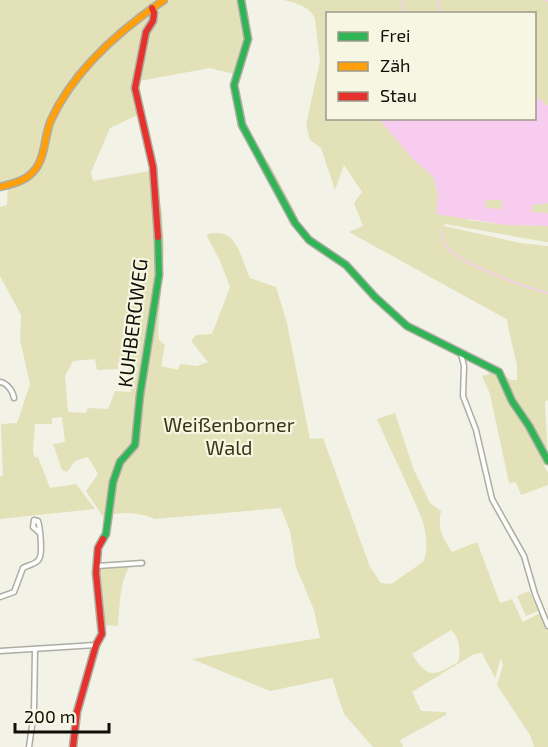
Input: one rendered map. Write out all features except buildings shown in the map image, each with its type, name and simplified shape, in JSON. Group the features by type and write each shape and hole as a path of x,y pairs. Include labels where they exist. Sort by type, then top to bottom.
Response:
{"street":[{"path":"0,187 20,182 32,172 39,159 51,117 86,68 129,26 164,0"},
{"path":"241,0 248,39 234,85 241,122 295,223 309,240 346,264 375,297 407,326 499,372 512,401 548,461"},
{"name":"KUHBERGWEG","path":"73,747 77,712 96,645 102,634 98,602 98,548 106,534 113,482 120,462 135,445 140,395 159,275 158,223 153,167 135,88 147,32 153,21 152,8"},
{"path":"461,354 464,366 464,396 477,430 492,499 524,556 535,594 548,626"},
{"path":"0,382 6,385 14,398"},
{"path":"0,597 15,592 23,568 38,562 41,556 40,533"},
{"path":"97,567 142,563"},
{"path":"0,651 96,645"},
{"path":"29,747 34,712 35,649"}],"green space":[{"path":"0,0 159,0 112,38 72,83 47,123 37,160 29,173 0,183"},
{"name":"Weißenborner Wald","path":"171,0 239,0 244,37 234,74 210,68 134,82 142,113 110,128 91,172 93,181 155,170 162,213 164,248 158,332 159,340 165,345 161,366 178,370 180,364 197,366 208,362 191,341 196,335 212,334 230,287 207,236 218,233 226,235 232,239 240,253 250,278 276,287 287,323 310,439 323,438 370,567 381,583 391,584 423,562 426,552 421,517 377,419 395,413 413,468 430,503 441,511 442,533 452,552 477,542 500,603 512,599 523,622 540,613 548,631 548,747 534,747 530,735 497,685 503,665 501,658 495,678 482,653 474,654 412,692 421,711 446,712 446,715 400,740 403,747 373,747 344,714 332,678 270,691 192,659 320,638 314,610 296,567 290,531 281,508 155,519 129,513 103,517 86,491 98,474 88,457 75,461 67,472 62,470 53,444 65,442 62,417 52,418 52,424 35,424 33,451 35,458 38,457 50,488 76,484 95,509 0,519 0,477 3,475 1,424 17,423 30,384 20,340 21,315 0,276 0,207 7,205 8,188 25,182 38,170 54,122 89,70 121,37","holes":["95,359 97,370 118,369 118,363 128,362 131,392 115,391 108,409 88,408 86,413 68,412 65,376 73,361","451,630 459,645 458,662 437,672 427,672 412,654"]},
{"path":"284,0 548,0 548,106 536,97 536,12 326,12 326,120 380,120 413,159 433,176 438,195 469,220 507,225 548,226 548,242 546,242 445,224 444,226 520,243 548,246 548,400 545,402 547,454 515,401 503,374 511,380 517,380 517,366 508,320 349,232 363,226 354,203 362,192 344,165 335,190 321,148 310,140 306,125 320,61 315,19 310,11"},
{"path":"268,161 296,214 293,213 269,169"},
{"path":"486,200 502,200 502,210 485,209"},
{"path":"548,203 548,213 532,213 532,205"},
{"path":"469,361 486,366 499,377 547,464 544,466 548,473 548,485 521,495 516,482 509,483 490,394 482,376 490,374"},
{"path":"129,567 122,588 118,626 104,625 98,569"},
{"path":"529,591 538,611 526,616 517,596"}],"shaded area":[{"path":"536,97 548,106 548,203 532,205 532,212 548,213 548,226 507,225 436,214 438,195 433,176 413,159 380,120 536,120","holes":["486,200 502,200 502,209 485,208"]}],"waterway":[{"path":"401,0 406,12"},
{"path":"438,12 439,0"},
{"path":"442,231 445,245 462,259 524,286 548,293"}],"traffic: fast":[{"path":"241,0 248,39 234,85 242,125 295,223 309,240 346,265 375,297 407,326 499,372 512,401 548,461"},
{"path":"103,539 106,534 113,482 120,462 135,445 140,395 159,275 158,237"}],"traffic: slow":[{"path":"0,187 22,180 33,172 43,154 51,120 72,84 115,38 164,0"}],"traffic: jam":[{"path":"152,8 153,21 146,32 135,88 153,167 158,237"},
{"path":"73,747 77,712 96,645 102,634 96,573 98,548 103,539"}]}
